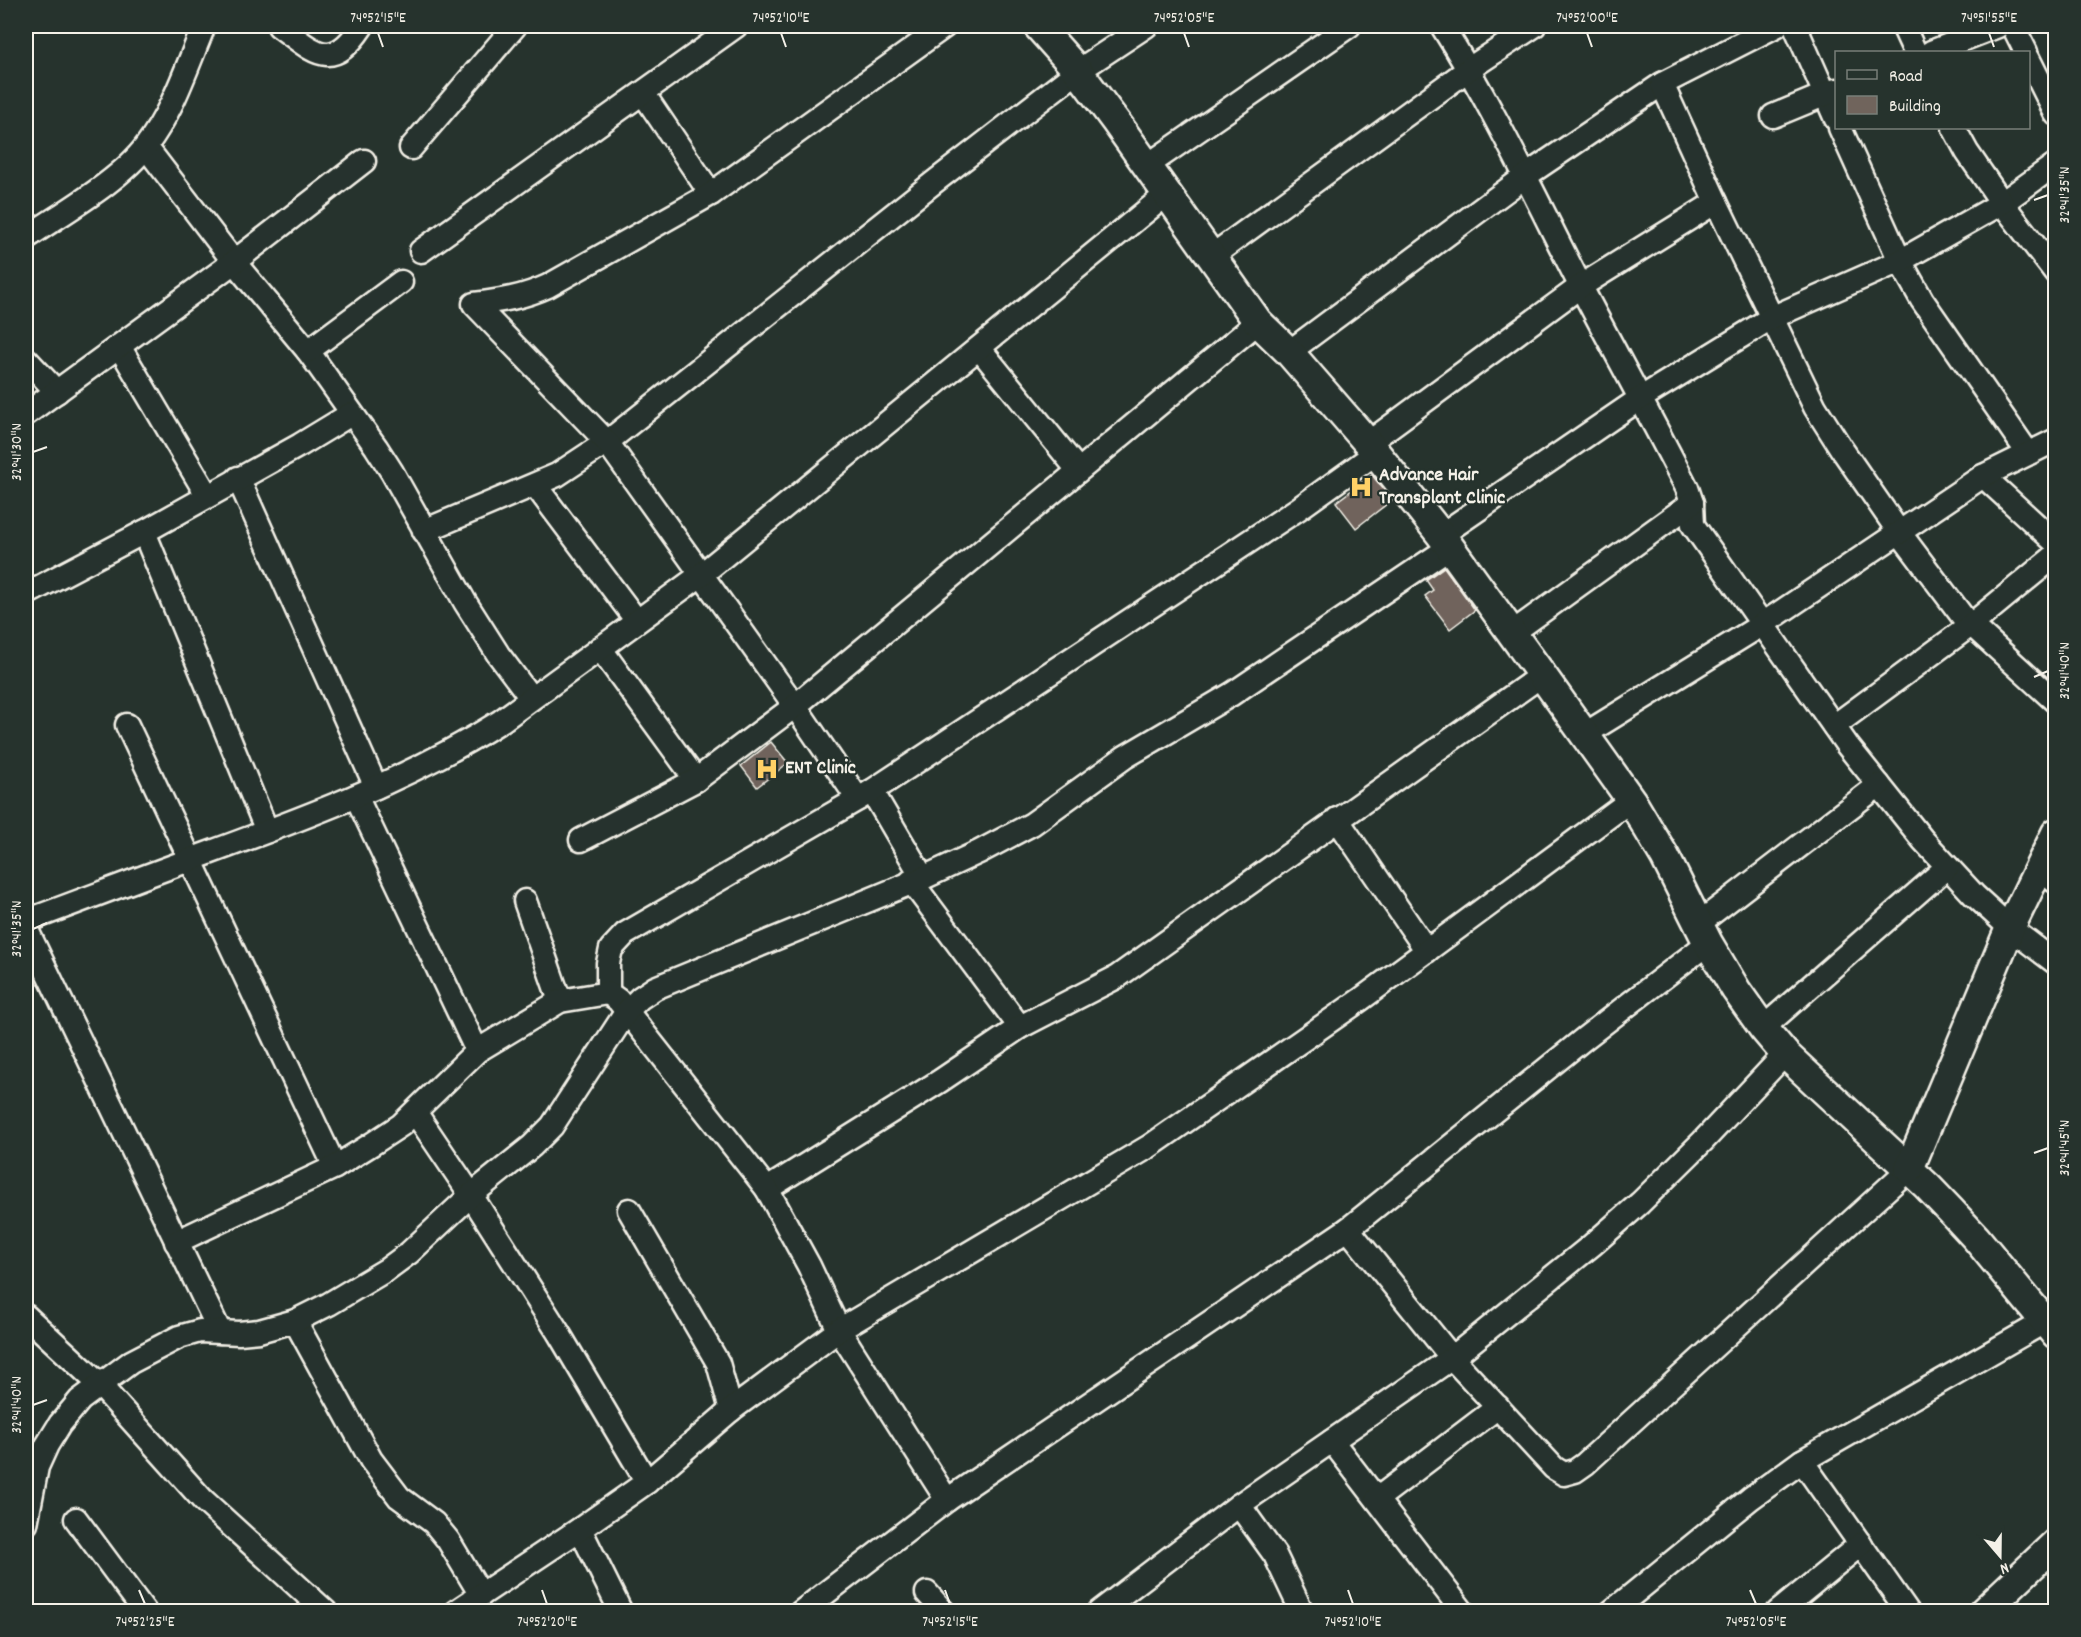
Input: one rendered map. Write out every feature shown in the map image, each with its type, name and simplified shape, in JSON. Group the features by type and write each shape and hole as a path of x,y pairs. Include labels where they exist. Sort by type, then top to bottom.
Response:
{"street":[{"path":"26,238 126,168 146,147 163,121 204,26"},
{"path":"279,26 314,52 328,55 339,52 350,43 362,26"},
{"path":"411,148 515,26"},
{"path":"421,251 736,26"},
{"path":"945,26 711,194 539,290 503,301 474,304 607,442 795,706 865,795 917,880 1020,1027"},
{"path":"1038,26 1078,71 1148,165 1258,322 1289,352 1372,448 1445,541 1512,633 1631,800 1665,857 1703,934 1736,990 1763,1028 1785,1054 1909,1169 1976,1238 2050,1329 1802,1461 1751,1498 1611,1611"},
{"path":"424,531 535,485 577,463 607,442 884,221 1078,71 1146,26"},
{"path":"1148,165 1348,26"},
{"path":"1442,26 1469,69 1527,176 1581,286 1687,488 1692,503 1693,525 1834,726 1923,840 1974,895 2010,928 2055,963"},
{"path":"1212,256 1469,69 1534,26"},
{"path":"1289,352 1527,176 1662,84 1776,26"},
{"path":"1795,26 1831,93 1835,114"},
{"path":"1903,26 1915,51"},
{"path":"1934,51 1998,26"},
{"path":"2013,26 2026,51"},
{"path":"2030,62 2055,114"},
{"path":"1662,84 1815,407 1899,532 1952,604 1971,625 2055,702"},
{"path":"643,93 711,194"},
{"path":"1773,116 1831,93"},
{"path":"1840,129 1900,261 1922,300 2028,453"},
{"path":"1955,129 1967,152 2002,203 2055,273"},
{"path":"146,147 234,262 308,351 392,472 483,631 531,698"},
{"path":"26,414 234,262 364,161"},
{"path":"26,1524 37,1467 60,1424 80,1400 131,1362 178,1337 200,1331 259,1331 295,1321 386,1270 409,1253 471,1195 532,1146 552,1126 627,1011 655,988 917,880 979,852 1032,824 1116,763 1232,694 1641,398 1771,318 1900,261 2002,203 2055,164"},
{"path":"26,921 366,792 472,740 702,574 1167,194"},
{"path":"608,993 608,963 611,949 625,934 865,795 1278,522 1581,286 1716,202"},
{"path":"308,351 401,282"},
{"path":"581,840 696,780 795,706 1258,322"},
{"path":"119,346 207,495"},
{"path":"979,348 1078,470"},
{"path":"26,359 57,392"},
{"path":"26,594 144,532 351,414"},
{"path":"1585,734 1762,624 1983,476 2055,440"},
{"path":"1983,476 2055,543"},
{"path":"238,478 366,792 477,1051"},
{"path":"535,485 637,621"},
{"path":"1512,633 1692,503"},
{"path":"144,532 267,831"},
{"path":"1834,726 1971,625 2055,555"},
{"path":"600,648 696,780"},
{"path":"767,1189 940,1081 1020,1027 1117,977 1542,675"},
{"path":"127,725 335,1167"},
{"path":"801,1611 947,1500 1348,1229 1585,1038 1703,934 1879,785"},
{"path":"456,1611 647,1482 731,1410 839,1330 1150,1146 1360,1000 1631,800"},
{"path":"1337,819 1427,951"},
{"path":"1348,1229 1452,1358 1554,1468 1564,1474 1575,1471 1909,1169 2010,928 2047,875 2055,833"},
{"path":"1763,1028 1947,867"},
{"path":"525,901 560,1001"},
{"path":"26,928 220,1332"},
{"path":"176,1242 335,1167 401,1125 477,1051 560,1001 608,993 627,1011 767,1189 809,1266 839,1330 947,1500"},
{"path":"1099,1611 1239,1505 1452,1358 1592,1245 1640,1203 1703,1141 1785,1054"},
{"path":"415,1112 558,1332 647,1482"},
{"path":"629,1210 718,1363 731,1410"},
{"path":"26,1316 99,1384 198,1495 326,1611"},
{"path":"295,1321 380,1473 399,1497 434,1523 448,1540 480,1595"},
{"path":"1377,1499 1498,1407"},
{"path":"1332,1441 1463,1611"},
{"path":"1802,1461 1908,1611"},
{"path":"1239,1505 1275,1555 1302,1611"},
{"path":"76,1519 145,1611"},
{"path":"580,1529 621,1611"},
{"path":"1778,1611 1860,1544"},
{"path":"1983,1611 2055,1546"},
{"path":"927,1593 944,1611"}],"building":[{"path":"1372,475 1392,500 1356,528 1336,502"},
{"path":"1444,567 1475,610 1450,629 1425,596 1433,590 1426,580"},
{"path":"771,742 788,763 757,787 741,766"}],"place":[{"name":"Advance Hair Transplant Clinic","path":"1361,487"},
{"name":"ENT Clinic","path":"767,769"}]}
